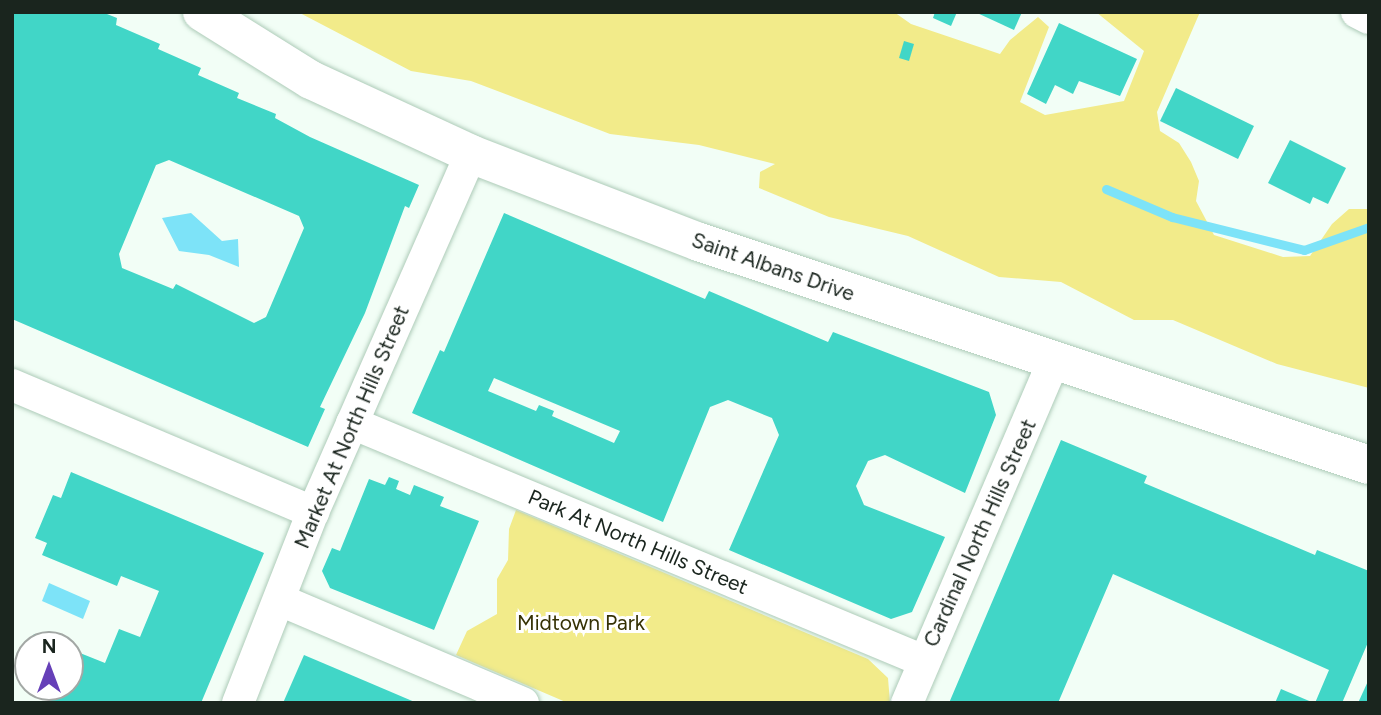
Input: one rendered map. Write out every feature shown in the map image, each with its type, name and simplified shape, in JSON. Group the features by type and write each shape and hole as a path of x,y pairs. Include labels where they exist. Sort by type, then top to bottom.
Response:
{"street":[{"name":"Saint Albans Drive","path":"202,12 311,80 471,154 699,242 1369,465"},
{"path":"1357,12 1369,18"},
{"name":"Market At North Hills Street","path":"238,703 313,512 471,154"},
{"name":"Cardinal North Hills Street","path":"907,703 1053,362"},
{"path":"12,386 313,512"},
{"name":"Park At North Hills Street","path":"352,423 924,661"},
{"path":"280,600 523,703"}],"green space":[{"path":"298,12 894,12 911,24 1000,54 1010,40 1038,17 1049,27 1020,102 1045,115 1124,101 1144,51 1096,12 1200,12 1157,112 1160,131 1179,143 1191,162 1199,181 1196,201 1214,235 1283,257 1310,256 1332,224 1349,209 1369,209 1369,388 1277,364 1173,320 1134,320 1061,282 999,277 908,236 829,217 759,188 760,172 775,164 699,145 610,134 471,81 411,71"},
{"name":"Midtown Park","path":"516,510 868,659 888,678 890,703 568,703 456,655 467,631 497,614 497,579 508,560 509,529"}],"water":[{"path":"191,213 222,241 238,239 239,267 209,255 179,251 162,218"},
{"path":"49,583 90,601 83,619 42,601"}],"building":[{"path":"12,12 102,12 117,18 116,25 160,44 158,49 201,68 198,75 239,93 237,98 276,114 275,118 310,137 419,185 409,208 405,206 365,313 320,407 325,409 308,447 12,319","holes":["169,160 299,216 304,228 266,317 254,323 176,284 173,289 122,268 119,254 156,165"]},
{"path":"935,12 957,12 951,26 933,18"},
{"path":"975,12 1022,12 1014,30"},
{"path":"1059,23 1137,59 1120,96 1079,81 1073,94 1055,85 1046,104 1027,94"},
{"path":"904,41 914,44 909,61 899,58"},
{"path":"1176,88 1254,126 1238,159 1160,121"},
{"path":"1290,140 1346,168 1328,204 1313,197 1310,204 1268,183"},
{"path":"504,213 705,299 709,291 828,342 833,332 989,392 996,415 965,493 885,455 868,461 856,486 864,505 945,537 912,612 891,619 729,550 779,435 772,418 728,400 710,407 663,522 412,413 440,350 444,352","holes":["494,378 620,431 614,443 552,416 554,411 539,405 536,411 488,391"]},
{"path":"1061,440 1147,476 1144,483 1315,555 1317,550 1369,571 1369,640 1342,703 1315,703 1329,670 1113,574 1058,703 949,703"},
{"path":"71,472 264,553 201,703 48,703 84,701 84,655 105,663 119,629 140,637 159,591 121,576 117,586 42,555 47,543 35,538 53,495 61,498"},
{"path":"389,477 399,481 396,489 410,495 414,485 444,497 440,506 479,521 434,630 330,588 322,571 332,548 340,551 369,479 385,485"},
{"path":"304,655 370,683 417,703 283,703"},
{"path":"1369,679 1369,703 1358,703"},
{"path":"1281,689 1314,703 1275,703"}],"waterway":[{"path":"1106,189 1172,217 1304,250 1369,227"}]}
